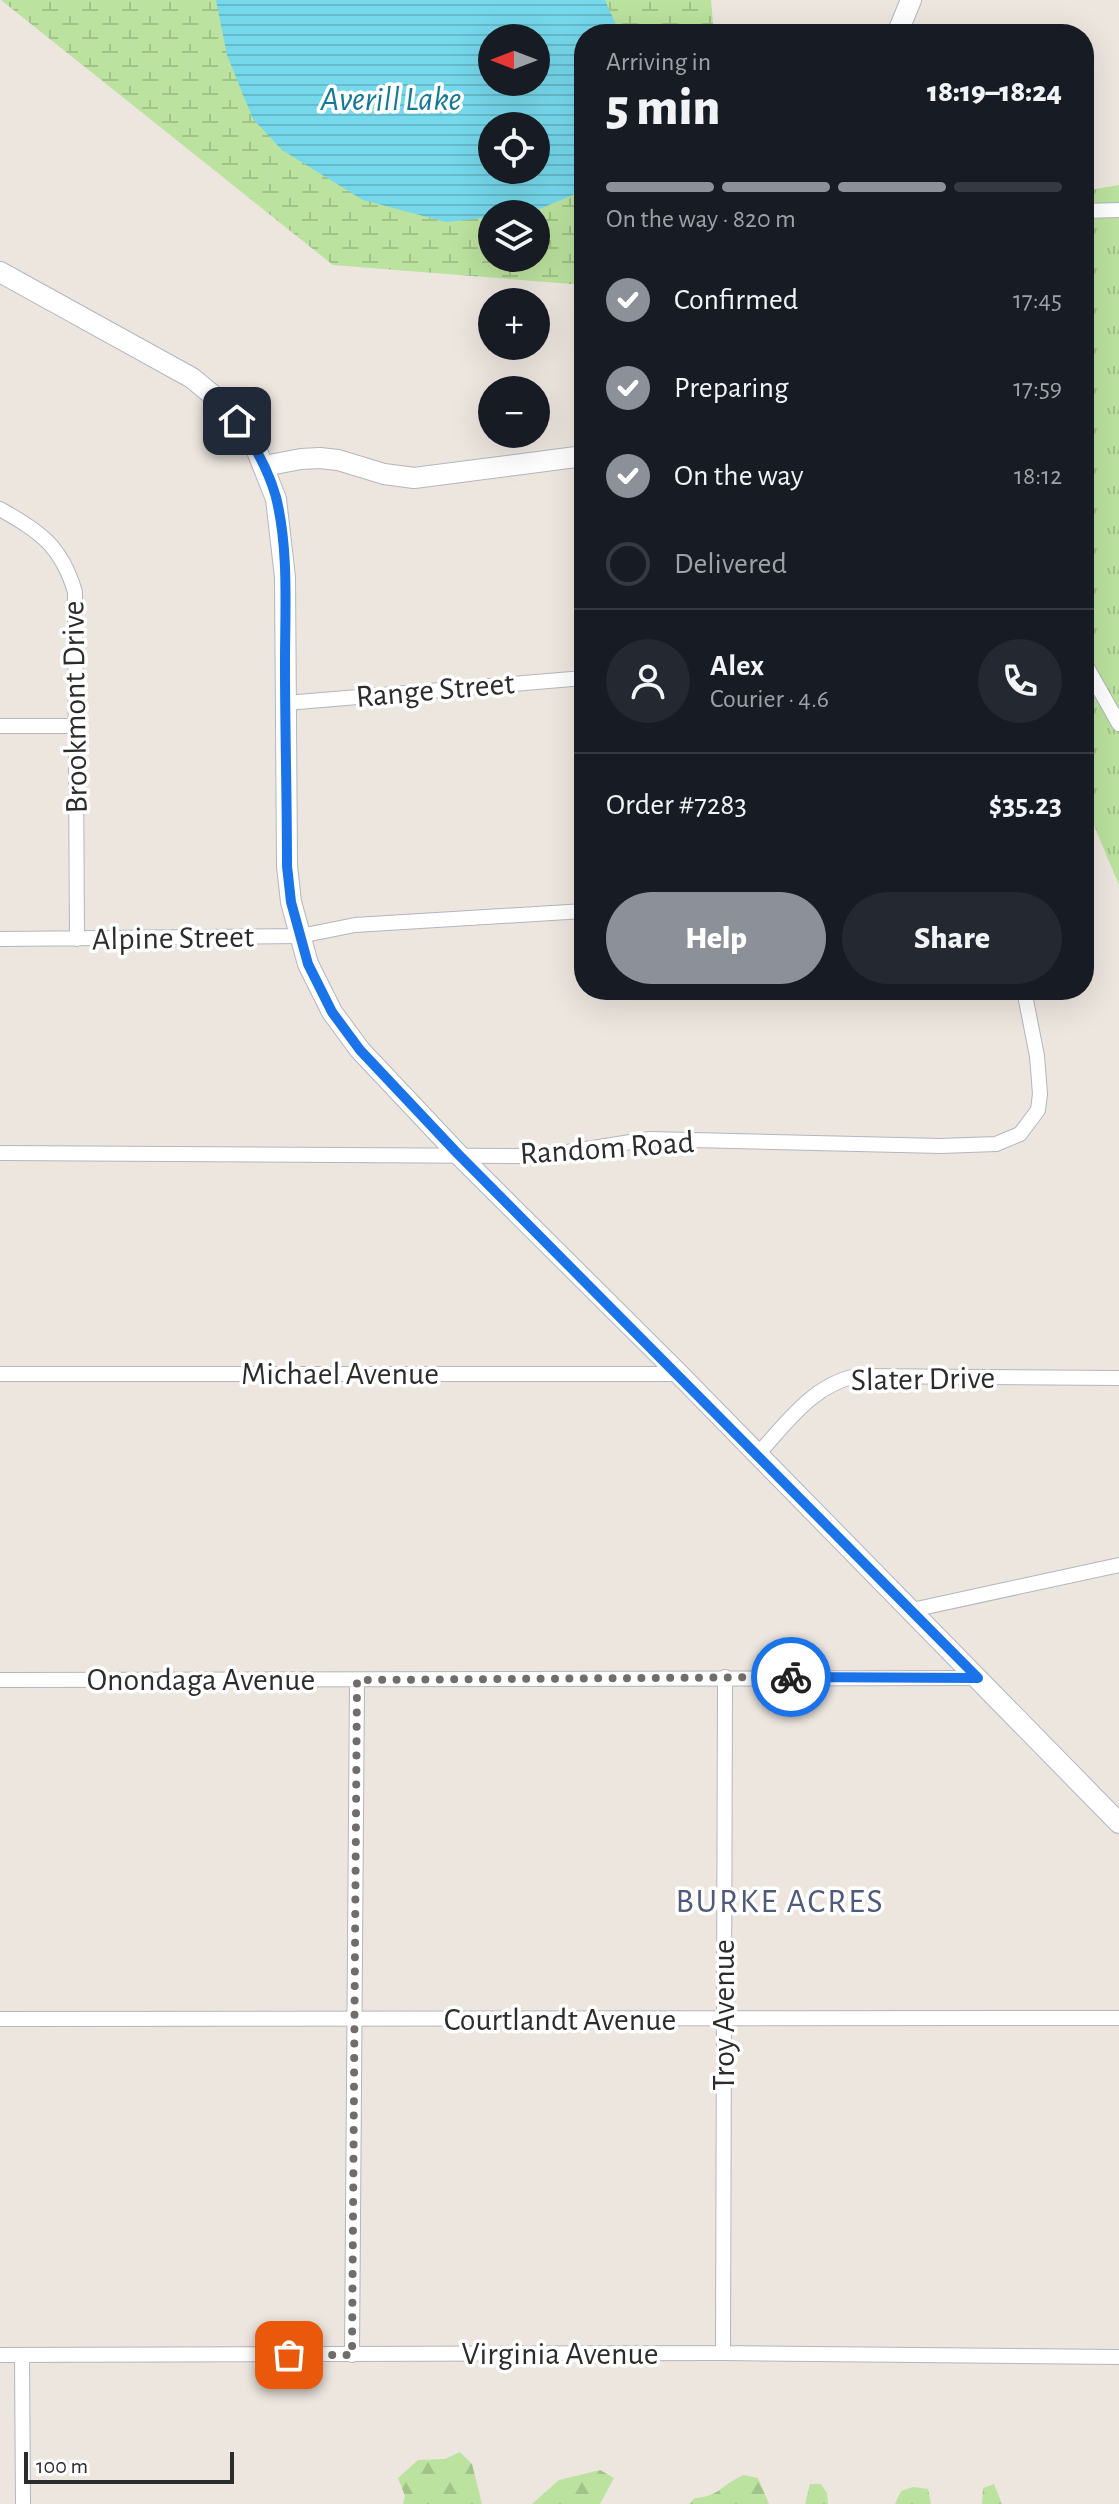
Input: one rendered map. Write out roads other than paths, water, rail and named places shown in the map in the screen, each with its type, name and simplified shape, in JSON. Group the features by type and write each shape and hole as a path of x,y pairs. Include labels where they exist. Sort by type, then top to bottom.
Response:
{"street":[{"path":"901,24 911,0"},
{"path":"1094,211 1119,210"},
{"path":"0,272 192,378 215,397 255,446 276,499 283,553 287,866 291,902 308,964 345,1032 458,1154 679,1374 1119,1823"},
{"path":"264,466 320,458 414,478 574,457"},
{"name":"Brookmont Drive","path":"0,509 49,540 70,574 75,592 77,939"},
{"name":"Range Street","path":"286,703 574,679"},
{"path":"1094,680 1119,724"},
{"path":"0,726 76,726"},
{"name":"Alpine Street","path":"0,939 300,936 355,925 574,912"},
{"name":"Random Road","path":"0,1153 519,1156 650,1139 996,1144 1020,1134 1038,1110 1037,1056 1026,1000"},
{"name":"Michael Avenue","path":"0,1374 679,1374"},
{"name":"Slater Drive","path":"757,1455 813,1396 841,1379 857,1376 1119,1378"},
{"path":"912,1610 1119,1565"},
{"name":"Troy Avenue","path":"723,2353 725,1677"},
{"name":"Onondaga Avenue","path":"0,1680 978,1678"},
{"path":"352,2355 357,1680"},
{"name":"Courtlandt Avenue","path":"0,2019 1119,2018"},
{"name":"Virginia Avenue","path":"0,2355 723,2353 1119,2357"},
{"path":"22,2355 23,2504"}],"water":[{"name":"Averill Lake","path":"216,0 605,0 616,24 574,24 574,195 550,205 550,200 478,200 478,219 446,222 363,200 282,150 253,119 227,55"}],"district":[{"name":"BURKE ACRES","path":"780,1902"}]}
